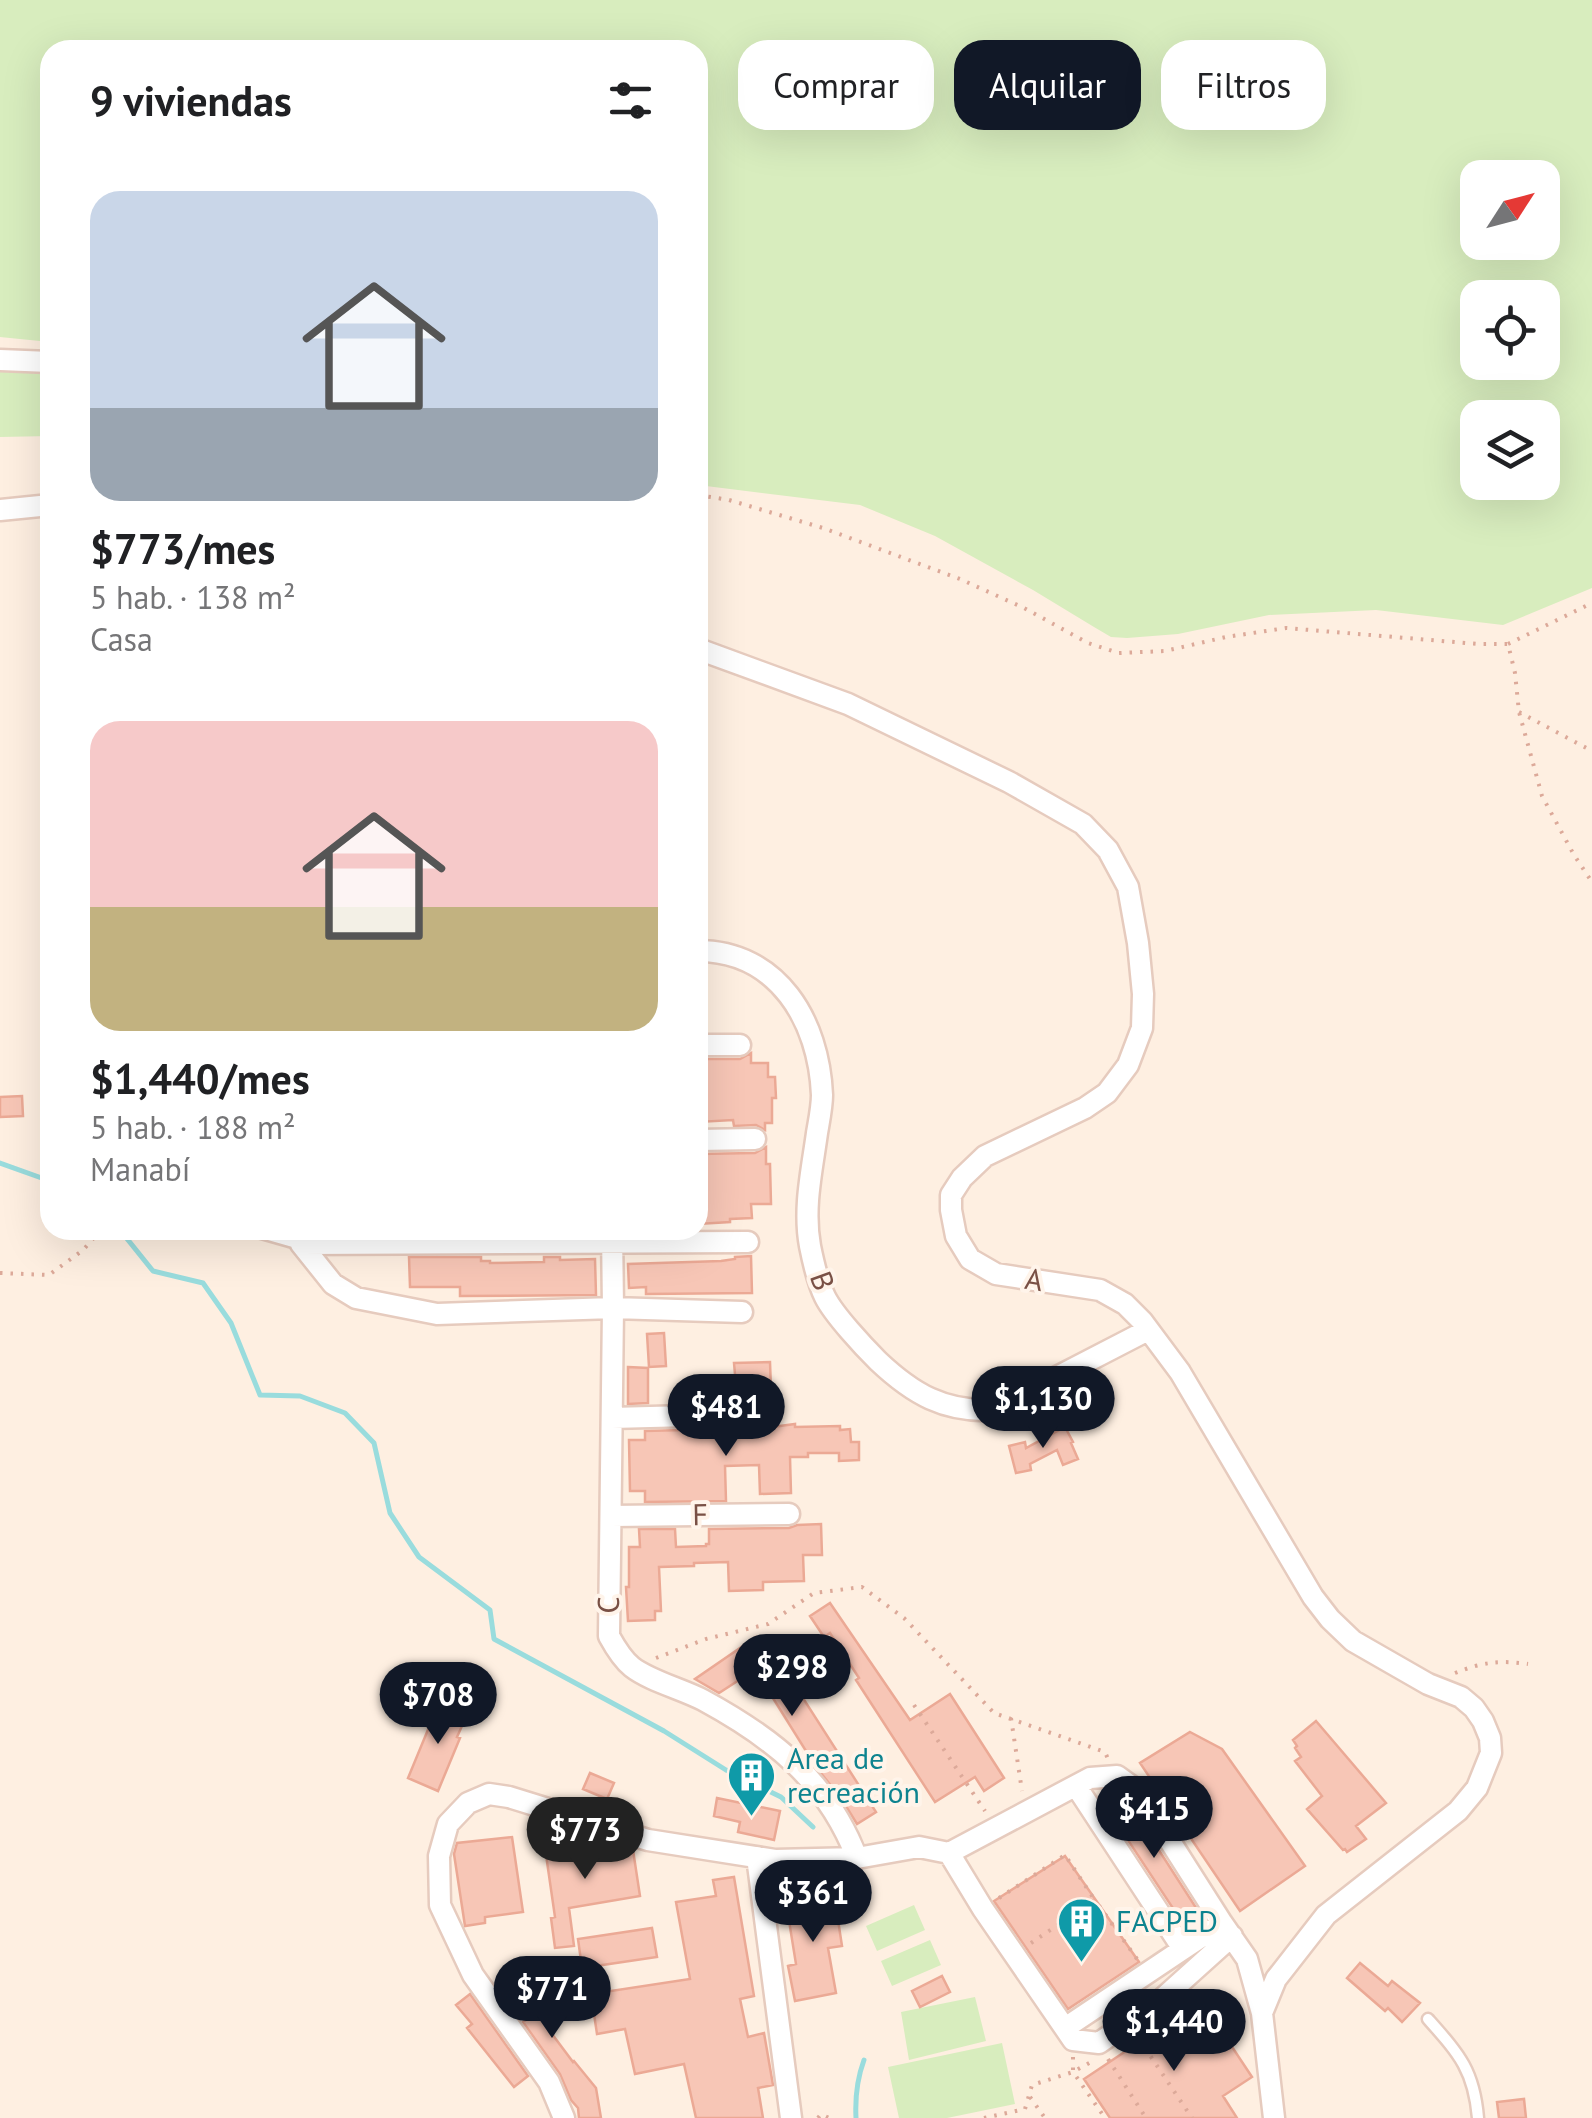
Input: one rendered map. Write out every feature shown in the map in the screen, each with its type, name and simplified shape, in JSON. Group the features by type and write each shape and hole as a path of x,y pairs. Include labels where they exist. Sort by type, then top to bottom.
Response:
{"street":[{"path":"0,360 40,362"},
{"path":"0,510 40,506"},
{"name":"A","path":"708,653 848,704 1009,782 1083,824 1108,850 1128,887 1143,994 1142,1028 1128,1065 1107,1093 1085,1108 986,1156 962,1178 950,1196 956,1236 970,1259 996,1274 1100,1290 1125,1304 1180,1372 1330,1620 1353,1641 1428,1684 1461,1697 1474,1708 1490,1738 1491,1752 1478,1788 1458,1811 1326,1916 1276,1979 1262,2013"},
{"name":"B","path":"708,953 746,959 776,979 796,1004 808,1029 818,1062 822,1098 807,1204 810,1246 825,1297 864,1348 897,1378 933,1402 970,1410 993,1410 1148,1330"},
{"path":"708,1045 740,1045"},
{"path":"708,1140 755,1139"},
{"path":"302,1240 333,1284 356,1298 437,1314 613,1308 742,1312"},
{"name":"C","path":"612,1240 609,1636 633,1668"},
{"path":"694,1240 748,1242"},
{"path":"612,1418 765,1414"},
{"name":"F","path":"611,1516 789,1514"},
{"path":"633,1668 701,1699 785,1752 812,1781 848,1833 856,1858"},
{"path":"564,2118 549,2082 473,1976 440,1905 439,1856 448,1824 468,1803 489,1794 509,1797 648,1840 775,1860 856,1858 919,1847 949,1853 1090,1778 1117,1776 1138,1791 1247,1958 1262,2013 1274,2118"},
{"path":"1076,1786 1182,1950"},
{"path":"949,1853 982,1909 1069,2034 1098,2043 1162,1999 1227,1929"},
{"path":"756,1857 791,2118"},
{"path":"1069,2034 1147,1973 1182,1950 1227,1929"},
{"path":"1147,1973 1162,1999"}],"lane":[{"path":"1428,2019 1456,2051 1469,2076 1475,2088 1478,2118"}],"path":[{"path":"708,497 823,528 943,573 1024,608 1088,643 1119,653 1165,651 1286,628 1508,644 1592,603"},
{"path":"1508,644 1519,712 1542,796 1592,882"},
{"path":"1519,712 1592,751"},
{"path":"0,1274 49,1274 92,1240"},
{"path":"633,1668 706,1639 768,1624 814,1593 862,1586 904,1618 994,1713 1105,1752 1117,1776"},
{"path":"1428,1684 1500,1660 1528,1664"},
{"path":"914,1705 996,1827"},
{"path":"1010,1718 1025,1811"},
{"path":"982,1909 1065,1856 1147,1973"},
{"path":"1014,1954 1095,1900"},
{"path":"1069,2034 1074,2072 1105,2118"},
{"path":"1137,2035 1192,2118"},
{"path":"1105,2054 1146,2118"},
{"path":"984,2118 1026,2108 1032,2085 1074,2072"},
{"path":"1029,2096 1045,2118"},
{"path":"818,2118 821,2114 828,2118"}],"green space":[{"path":"0,0 1592,0 1592,588 1503,625 1376,610 1269,615 1178,634 1111,637 935,536 860,505 708,486 708,40 40,40 40,341 0,337"},
{"path":"0,370 40,372 40,436 0,437"},
{"path":"914,1905 925,1930 877,1951 866,1926"},
{"path":"930,1940 941,1965 892,1986 881,1961"},
{"path":"975,1997 986,2041 909,2060 901,2012"},
{"path":"1002,2043 1015,2104 947,2118 899,2118 888,2067"}],"building":[{"path":"751,1053 751,1063 768,1063 768,1077 775,1077 772,1123 765,1123 765,1130 756,1125 734,1126 733,1120 708,1121 708,1059 740,1059"},
{"path":"22,1096 23,1116 0,1117 0,1097"},
{"path":"766,1147 771,1204 751,1204 752,1218 708,1223 708,1154 755,1153"},
{"path":"751,1256 752,1293 646,1294 646,1287 629,1288 628,1264 721,1261"},
{"path":"409,1257 481,1257 481,1261 490,1263 544,1262 544,1257 595,1259 596,1295 460,1296 460,1287 410,1287"},
{"path":"664,1333 666,1366 649,1367 647,1334"},
{"path":"770,1362 771,1389 746,1391 746,1401 727,1401 727,1387 736,1386 734,1363"},
{"path":"628,1367 648,1368 648,1403 628,1404"},
{"path":"795,1424 850,1429 851,1442 859,1442 859,1460 839,1461 839,1453 790,1457 791,1493 760,1494 759,1465 725,1466 726,1501 645,1502 645,1491 630,1491 629,1440 645,1440 645,1431"},
{"path":"1065,1427 1078,1459 1063,1465 1057,1450 1030,1464 1031,1470 1016,1473 1009,1446 1025,1442 1026,1448"},
{"path":"821,1524 822,1555 803,1555 804,1581 763,1582 763,1590 729,1591 728,1562 659,1567 661,1611 655,1611 655,1620 628,1621 629,1547 640,1547 639,1529 675,1529 676,1547 706,1546 709,1529"},
{"path":"830,1603 910,1720 950,1694 1004,1778 984,1791 975,1777 935,1802 830,1633 824,1637 810,1616"},
{"path":"756,1637 781,1673 785,1670 876,1812 857,1824 753,1671 719,1693 695,1679"},
{"path":"439,1703 467,1715 438,1791 408,1778"},
{"path":"1316,1721 1386,1803 1356,1826 1366,1839 1347,1852 1307,1809 1322,1796 1295,1761 1301,1757 1293,1740"},
{"path":"1190,1732 1222,1749 1305,1866 1240,1911 1140,1763"},
{"path":"590,1773 614,1783 607,1799 583,1789"},
{"name":"Area de recreación","path":"717,1798 780,1811 774,1840 738,1832 740,1822 714,1816"},
{"path":"1126,1799 1200,1914 1184,1925 1108,1810"},
{"path":"567,1831 571,1859 633,1850 640,1896 569,1908 574,1946 555,1948 551,1918 555,1917 543,1834"},
{"path":"512,1837 523,1912 485,1917 485,1923 465,1926 454,1854 457,1843"},
{"path":"1065,1856 1139,1962 1068,2009 994,1901"},
{"path":"734,1877 754,1996 740,1999 748,2037 764,2033 773,2085 758,2088 763,2118 696,2118 684,2064 635,2074 625,2029 597,2034 591,1994 690,1979 676,1902 716,1896 713,1880"},
{"path":"834,1894 842,1946 828,1948 836,1993 795,2001 788,1966 796,1964 786,1902"},
{"path":"652,1928 657,1957 582,1968 578,1939"},
{"path":"521,1962 554,2008 540,2018 596,2088 601,2118 579,2118 578,2108 560,2074 523,2022 529,2018 500,1978"},
{"path":"1360,1963 1388,1986 1392,1981 1420,2003 1402,2022 1347,1978"},
{"path":"942,1976 950,1992 920,2007 912,1991"},
{"path":"470,1994 528,2076 514,2087 467,2028 472,2024 456,2005"},
{"path":"1201,2000 1252,2077 1223,2096 1237,2118 1110,2118 1084,2079 1138,2043 1144,2052 1181,2025 1176,2017"},
{"path":"1524,2099 1526,2118 1499,2118 1497,2102"}],"waterway":[{"path":"0,1163 40,1177"},
{"path":"128,1240 153,1271 203,1283 231,1323 260,1395 300,1396 345,1413 374,1443 390,1513 419,1557 490,1610 494,1639 781,1797 813,1827"},
{"path":"856,2118 864,2060"}],"place":[{"name":"Area de recreación","path":"752,1818"},
{"name":"FACPED","path":"1081,1964"}]}
